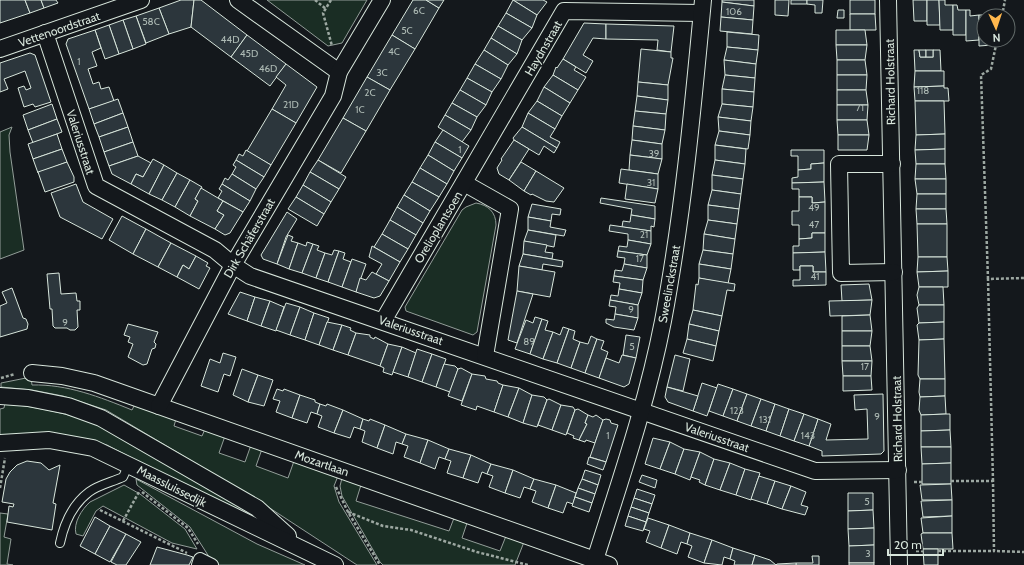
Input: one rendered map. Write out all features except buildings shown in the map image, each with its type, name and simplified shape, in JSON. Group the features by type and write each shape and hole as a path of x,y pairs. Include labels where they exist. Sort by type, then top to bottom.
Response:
{"street":[{"name":"Vettenoordstraat","path":"0,49 141,0"},
{"path":"238,0 339,72"},
{"name":"Dirk Schäferstraat","path":"159,406 233,265 333,96 339,72 382,0"},
{"name":"Richard Holstraat","path":"888,0 899,565"},
{"name":"Haydnstraat","path":"464,183 564,11 702,7"},
{"name":"Sweelinckstraat","path":"602,562 642,411 663,322 682,202 702,7"},
{"name":"Valeriusstraat","path":"45,33 96,186 215,250 233,265 250,276 383,320 815,471 898,470"},
{"path":"892,164 839,164 841,273 894,272"},
{"name":"Orelioplantsoen","path":"383,320 464,183 510,209 485,356"},
{"name":"Mozartlaan","path":"32,373 62,376 94,383 602,562"},
{"path":"0,396 35,399 68,406 101,418 257,508 301,548"},
{"name":"Maassluissedijk","path":"0,443 49,440 93,448 126,470 190,496 335,565"},
{"path":"199,562 212,565"}],"lane":[{"path":"60,543 64,527 76,505 89,492 126,470"}],"path":[{"path":"315,0 326,9"},
{"path":"331,0 323,13 339,72"},
{"path":"994,551 988,279 981,76 991,68 995,48"},
{"path":"988,279 1024,278"},
{"path":"0,443 6,451 0,488"},
{"path":"100,510 199,562 203,553 188,528 140,490 126,470"},
{"path":"341,470 336,487 348,512 380,565"},
{"path":"951,481 993,481"},
{"path":"123,521 140,490"},
{"path":"348,512 383,526 411,530 477,552 528,565"},
{"path":"938,551 1024,552"}],"green space":[{"path":"267,0 367,0 342,43 328,46"},
{"path":"12,127 9,135 10,152 24,250 0,259 0,132"},
{"path":"476,203 488,207 495,216 496,225 477,332 473,335 406,311 405,307 462,210"},
{"path":"31,377 32,385 45,385 83,392 132,410 135,404 176,419 174,426 202,436 205,429 225,436 219,453 245,462 251,445 262,449 256,466 288,478 294,461 338,476 334,486 339,502 377,565 357,565 259,501 106,410 63,396 32,390 1,387 1,383"},
{"path":"5,403 55,412 79,418 103,427 260,519 257,524 107,445 80,438 0,437 0,409 4,408"},
{"path":"342,478 361,485 356,501 449,531 454,518 467,523 462,538 500,551 506,536 524,542 515,565 383,565 342,496 340,486"},
{"path":"136,479 257,544 305,565 217,565 213,563 190,527 137,485"},
{"path":"124,485 140,494 185,529 197,549 172,543 103,506 96,511 83,536 76,534 75,530 77,521 81,512 87,505 90,502"},
{"path":"0,513 8,514 4,537 11,539 7,564 13,565 0,565"}]}
